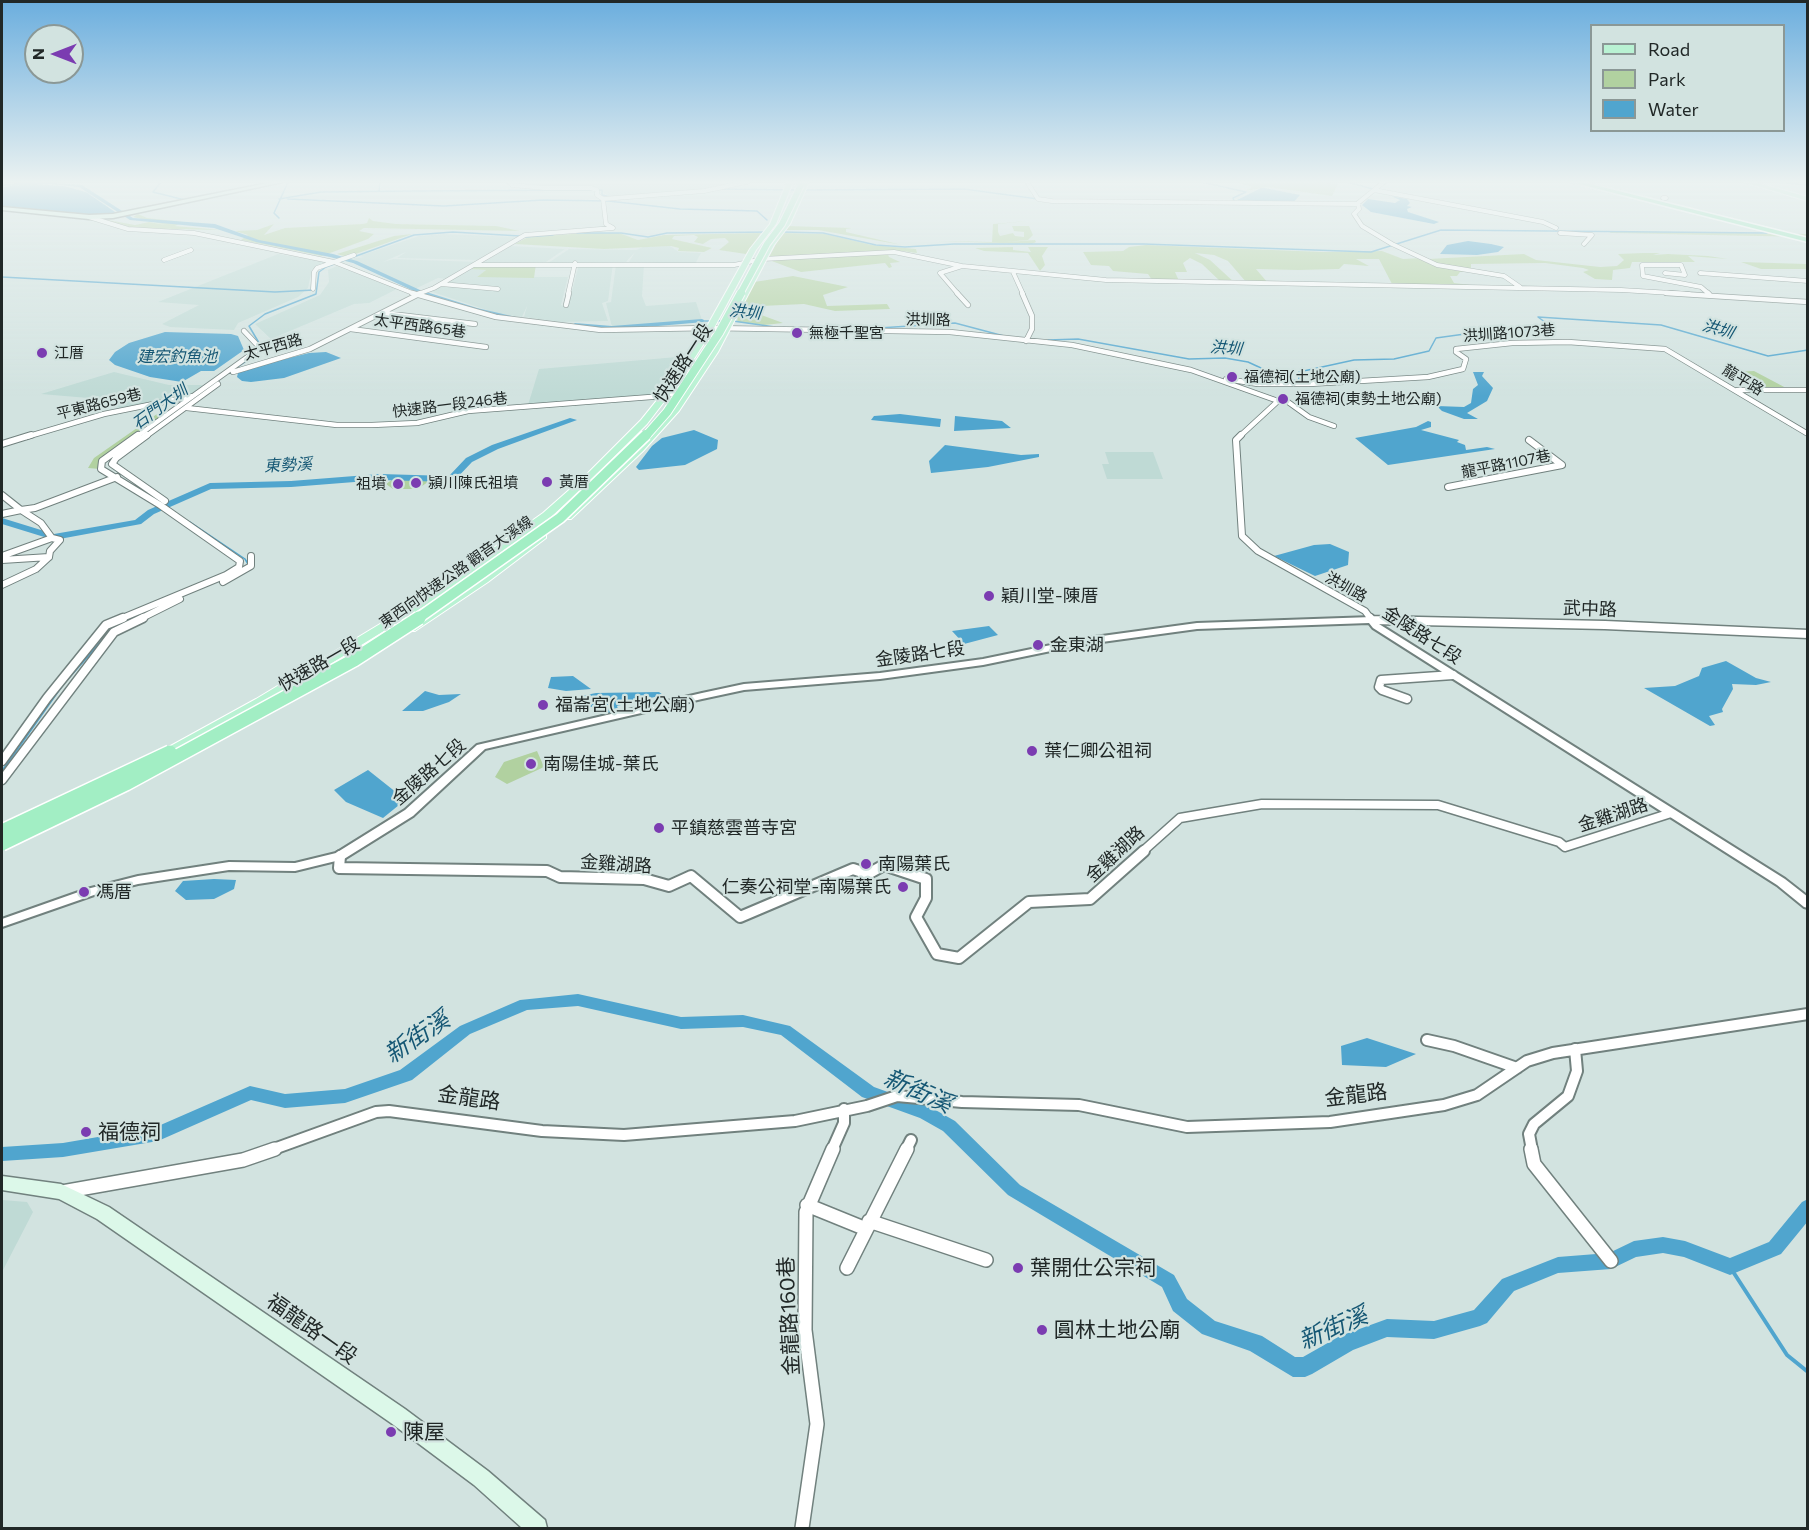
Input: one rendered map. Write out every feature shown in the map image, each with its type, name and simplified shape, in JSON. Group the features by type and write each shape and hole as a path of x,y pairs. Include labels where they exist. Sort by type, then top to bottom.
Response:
{"highway":[{"name":"東西向快速公路 觀音大溪線","path":"206,739 354,660 430,611 560,518 652,430 690,379 719,333 762,253"},
{"path":"2,834 206,739"},
{"path":"2,846 141,780 206,739"}],"main road":[{"name":"快速路一段","path":"2,834 192,741 427,600 547,515 622,447 664,396 712,323 752,253"},
{"name":"快速路一段","path":"2,846 71,814 282,706 392,642 484,580 565,519 640,449 676,409 729,323 767,253"},
{"name":"金龍路","path":"2,1183 54,1191"},
{"name":"福龍路一段","path":"54,1191 103,1213 398,1416 481,1478 537,1528"}],"street":[{"path":"164,260 180,253"},
{"name":"洪圳路","path":"296,253 338,262 475,313 588,329 729,323 950,332 1072,345 1151,360 1211,377 1278,401 1236,440 1242,536 1258,551 1365,611 1372,620"},
{"name":"太平西路","path":"125,476 112,464 116,458 187,408 198,396 227,376 241,368 302,353 441,284 495,253"},
{"path":"476,265 745,263 876,253"},
{"path":"906,253 962,266 1106,280 1209,284 1520,288 1710,295 1808,302"},
{"path":"1411,253 1441,267 1504,276 1520,288"},
{"path":"313,289 315,270 354,255"},
{"path":"566,305 575,263"},
{"path":"1665,273 1685,275 1681,265 1642,265 1643,276 1704,289 1710,295"},
{"path":"1662,265 1665,280"},
{"path":"962,266 940,273 968,305"},
{"path":"1013,272 1032,316 1032,329 1026,341"},
{"path":"1700,273 1808,281"},
{"path":"441,284 498,289"},
{"path":"382,313 475,324"},
{"name":"太平西路65巷","path":"351,329 486,347"},
{"path":"163,505 101,469 102,461 198,396 260,348 244,331"},
{"name":"洪圳路1073巷","path":"1211,377 1258,384 1402,380 1463,369 1466,359 1456,349 1512,343 1568,342 1665,349"},
{"name":"龍平路","path":"1665,349 1808,434"},
{"name":"快速路一段246巷","path":"187,408 337,425 417,423 468,411 664,396 689,389"},
{"path":"1737,390 1808,390"},
{"name":"平東路659巷","path":"2,444 112,412 198,396"},
{"path":"1278,401 1288,402 1309,417 1334,426"},
{"name":"龍平路1107巷","path":"1448,487 1562,465 1529,440"},
{"path":"2,514 35,508 125,476 240,561 239,567 226,574 106,625 47,698 2,761"},
{"path":"2,495 41,524 52,537"},
{"path":"2,558 52,537 58,538 59,543 50,551 49,557 26,575 2,585"},
{"path":"2,780 114,632 177,600 237,576 251,566 251,556"},
{"path":"2,558 49,557"},
{"name":"武中路","path":"1372,620 1605,625 1808,634"},
{"name":"金陵路七段","path":"2,923 91,892 138,880 229,866 296,867 340,856 409,813 481,747 702,696 744,687 880,676 983,662 1080,642 1197,626 1372,620 1376,626 1781,882 1808,904"},
{"path":"1407,699 1382,690 1379,687 1381,680 1453,675"},
{"name":"金雞湖路","path":"340,856 339,868 548,870 560,877 644,879 669,886 691,876 740,917 853,869 868,874 884,865 926,879 926,898 916,917 937,954 959,958 1029,902 1090,899 1180,818 1262,804 1438,805 1559,842 1565,847 1671,813"},
{"name":"金龍路","path":"54,1191 243,1160 376,1112 389,1111 542,1131 624,1135 795,1121 879,1102 897,1095 962,1102 1079,1105 1187,1127 1306,1123 1444,1105 1477,1095 1527,1061 1575,1050 1808,1014"},
{"path":"1427,1040 1454,1046 1517,1068"},
{"path":"1575,1050 1577,1071 1568,1096 1534,1124 1529,1134 1534,1164 1611,1261"},
{"name":"金龍路160巷","path":"802,1528 817,1424 805,1330 804,1262 807,1205 844,1123 844,1109"},
{"path":"847,1268 911,1140"},
{"path":"807,1205 986,1260"}],"shaded area":[{"path":"367,253 403,253 383,262 393,259 479,262 447,279 438,278 415,289 349,259 364,257 359,256"},
{"path":"404,253 490,253 479,260 397,258"},
{"path":"498,253 559,253 546,262 483,263"},
{"path":"562,253 634,253 626,262 548,263"},
{"path":"634,253 701,253 695,264 629,262"},
{"path":"278,254 325,262 312,269 308,288 298,297 238,323 234,330 170,327 162,324 199,305 158,302"},
{"path":"579,264 613,264 608,301 602,303 608,321 560,322 524,317 527,306 522,317 499,314 429,291 471,269 486,270 477,277 568,277 561,305 568,307"},
{"path":"616,264 644,265 642,296 646,306 696,302 702,320 612,327 606,303 611,302"},
{"path":"337,266 397,289 369,303 354,304 271,339 255,324 320,295 329,282 328,270"},
{"path":"696,348 664,395 528,405 539,369 677,357"},
{"path":"114,372 169,385 203,385 192,394 120,408 115,407 124,401 41,394"},
{"path":"1105,452 1153,452 1163,479 1107,479 1102,464 1109,464"},
{"path":"2,1200 27,1202 33,1212 2,1272"}],"green space":[{"path":"309,253 329,253 322,256"},
{"path":"339,253 357,253 347,257 337,254"},
{"path":"771,253 849,253 769,257"},
{"path":"1028,253 1044,253 1042,256 1045,265 1040,271"},
{"path":"1084,253 1196,253 1210,260 1235,283 1222,283 1202,264 1190,258 1183,263 1187,272 1175,272 1179,281 1152,280 1148,274 1113,271 1109,266 1091,265"},
{"path":"1199,253 1388,253 1403,259 1421,258 1432,265 1453,270 1477,272 1460,272 1457,276 1450,276 1454,283 1470,285 1392,284 1379,259 1356,259 1369,266 1344,264 1339,269 1256,269 1268,283 1246,282 1228,261 1214,255"},
{"path":"1659,253 1653,255 1708,256 1728,259 1688,256 1695,262 1632,262 1630,268 1613,270 1612,280 1595,279 1583,272 1589,270 1583,268 1545,263 1471,264 1471,269 1442,266 1428,259 1524,254 1536,260 1600,267 1617,266 1624,260 1618,254"},
{"path":"888,254 889,257 900,262 890,263 892,267 889,268 885,263 801,272 769,260"},
{"path":"1741,262 1807,264 1807,269 1761,269"},
{"path":"536,264 534,278 477,277 486,270 469,269 476,265"},
{"path":"793,276 848,287 823,295 827,306 887,304 890,309 835,311 804,304 761,306 756,313 783,323 764,325 737,322 738,316 748,314 749,309 742,307 754,282"},
{"path":"1754,371 1788,389 1762,389 1733,372"},
{"path":"157,414 166,414 103,459 100,469 88,468 94,458"},
{"path":"393,479 432,479 418,489 393,489 386,484"},
{"path":"537,751 544,767 507,784 495,777 504,762"}],"water":[{"path":"1440,253 1488,253 1477,255"},
{"name":"建宏釣魚池","path":"165,332 231,334 238,336 244,350 214,371 201,371 182,382 150,377 115,365 109,360 115,352 129,343"},
{"path":"326,352 341,358 284,378 251,382 242,381 237,377 238,373 249,368 309,353"},
{"path":"1473,372 1484,372 1482,376 1493,388 1487,401 1467,413 1478,419 1464,419 1442,411 1437,406 1464,407 1471,403 1473,389 1478,385"},
{"path":"900,414 941,419 940,427 871,420 874,416"},
{"path":"955,416 1002,421 1011,428 954,431"},
{"path":"1428,421 1431,422 1431,427 1421,430 1459,440 1457,442 1465,445 1466,450 1487,447 1495,449 1388,465 1355,438 1416,427"},
{"path":"694,430 718,440 717,449 685,465 639,470 636,467 652,446 662,438"},
{"path":"945,445 1021,455 1039,454 1039,457 988,467 931,473 929,461"},
{"path":"1330,544 1349,552 1348,565 1315,576 1274,556 1314,545"},
{"path":"989,626 998,635 964,644 952,631"},
{"path":"1726,661 1756,678 1771,682 1756,685 1732,684 1733,689 1722,709 1723,712 1709,716 1715,725 1710,726 1644,688 1675,686 1699,676 1702,668"},
{"path":"573,676 591,689 566,691 548,688 551,677"},
{"path":"425,691 439,695 461,694 449,702 423,711 402,711"},
{"path":"659,692 663,695 617,706 619,712 601,715 595,708 576,702 581,696 596,693"},
{"path":"368,770 397,793 399,805 383,818 346,802 334,790"},
{"path":"236,880 234,889 214,899 186,900 175,891 183,881"},
{"path":"1367,1038 1416,1054 1386,1067 1342,1065 1341,1046"}],"waterway":[{"path":"323,253 355,262 418,291 476,310 513,317"},
{"name":"石門大圳","path":"262,348 249,326 265,314 316,294 319,272 326,267 363,253"},
{"path":"2,277 275,292 314,290"},
{"name":"洪圳","path":"1048,340 1078,339 1189,359 1225,358 1248,362 1287,380 1299,380 1299,372 1354,360 1394,359 1429,351 1436,338 1501,329 1540,330 1549,325 1538,317 1661,325 1768,356 1808,350"},
{"name":"洪圳","path":"702,321 721,321"},
{"path":"575,325 612,328 702,321"},
{"name":"洪圳","path":"733,321 775,327"},
{"name":"洪圳","path":"864,329 955,323 1004,336"},
{"name":"石門大圳","path":"233,370 251,358"},
{"name":"石門大圳","path":"146,433 190,402"},
{"name":"東勢溪","path":"2,521 54,537 138,522 151,512 210,486 291,484 380,477 451,479 469,460 495,447 573,420"},
{"name":"石門大圳","path":"190,522 245,559 248,564"},
{"name":"石門大圳","path":"131,619 151,609"},
{"name":"石門大圳","path":"113,628 134,618"},
{"name":"石門大圳","path":"2,771 64,683 105,637"},
{"name":"新街溪","path":"2,1154 63,1150 158,1134 250,1093 285,1101 345,1096 406,1075 465,1030 525,1004 578,1000 681,1023 743,1021 785,1030 868,1092 926,1113 949,1126 1014,1190 1168,1281 1180,1305 1209,1328 1255,1343 1293,1367 1305,1367 1347,1343 1387,1328 1434,1330 1480,1317 1508,1285 1558,1265 1611,1261 1634,1249 1663,1245 1685,1249 1730,1267 1775,1248 1808,1207"},
{"path":"1730,1267 1787,1355 1808,1372"}],"place":[{"name":"無極千聖宮","path":"797,333"},
{"name":"江厝","path":"42,353"},
{"name":"福德祠(土地公廟)","path":"1232,377"},
{"name":"福德祠(東勢土地公廟)","path":"1283,399"},
{"name":"黃厝","path":"547,482"},
{"name":"潁川陳氏祖墳","path":"416,483"},
{"name":"祖墳","path":"398,484"},
{"name":"穎川堂-陳厝","path":"989,596"},
{"name":"金東湖","path":"1038,645"},
{"name":"福崙宮(土地公廟)","path":"543,705"},
{"name":"葉仁卿公祖祠","path":"1032,751"},
{"name":"南陽佳城-葉氏","path":"531,764"},
{"name":"平鎮慈雲普寺宮","path":"659,828"},
{"name":"南陽葉氏","path":"866,864"},
{"name":"仁奏公祠堂-南陽葉氏","path":"903,887"},
{"name":"馮厝","path":"84,892"},
{"name":"福德祠","path":"86,1132"},
{"name":"葉開仕公宗祠","path":"1018,1268"},
{"name":"圓林土地公廟","path":"1042,1330"},
{"name":"陳屋","path":"391,1432"}]}
